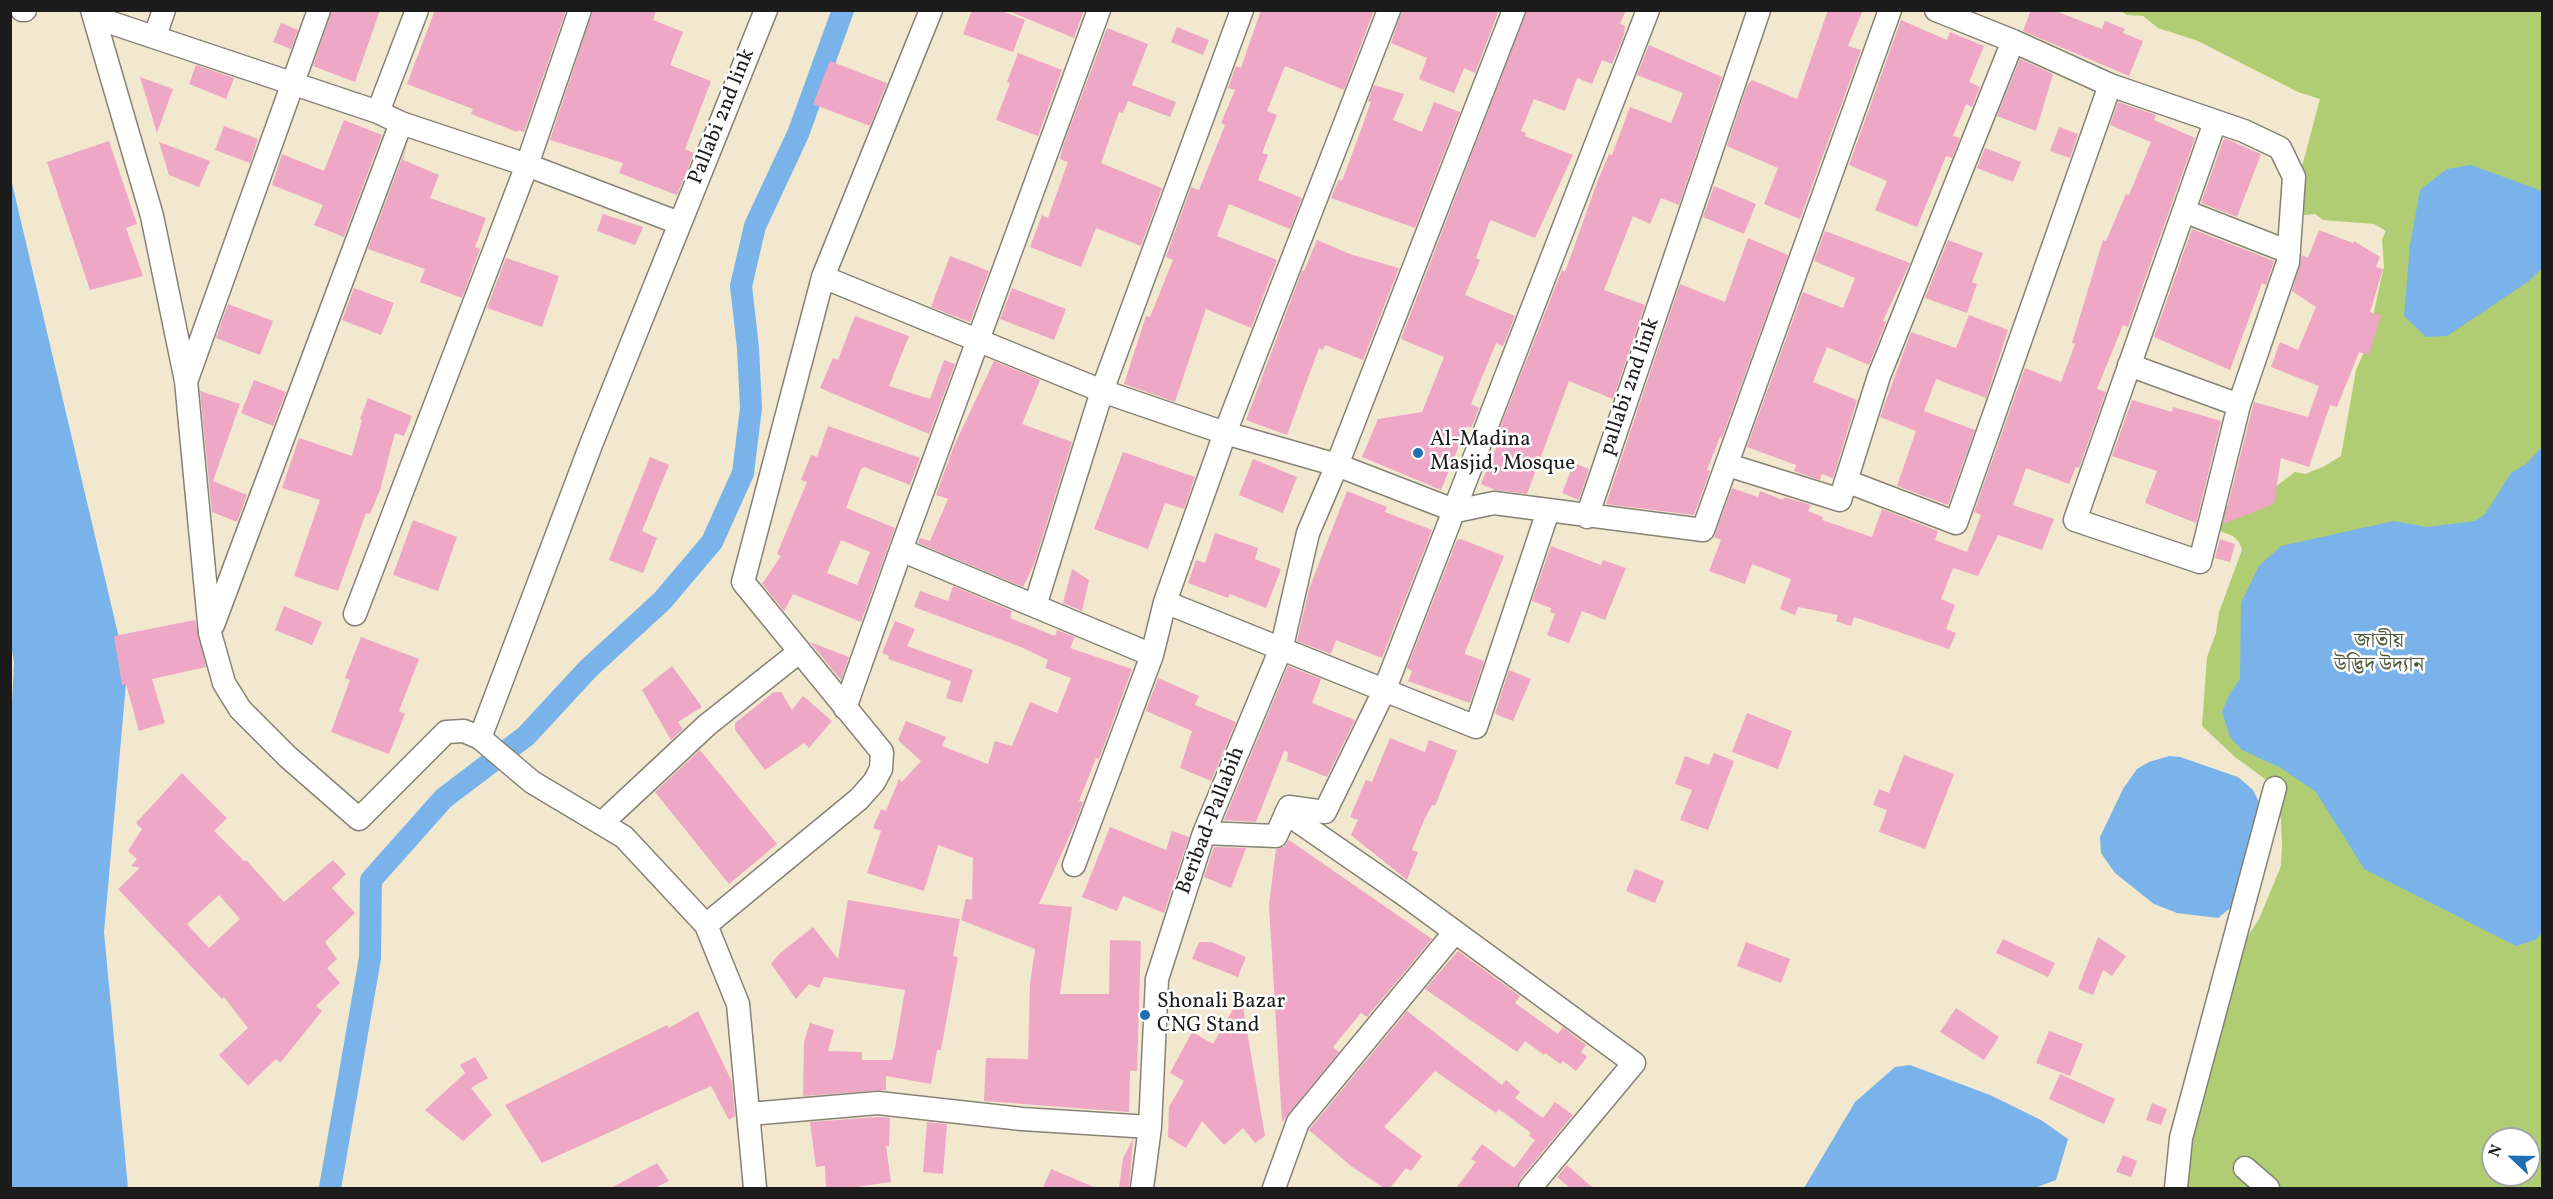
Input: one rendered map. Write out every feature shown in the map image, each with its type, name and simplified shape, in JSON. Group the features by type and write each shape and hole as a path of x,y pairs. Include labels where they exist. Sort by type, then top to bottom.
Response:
{"street":[{"path":"155,36 164,10"},
{"path":"186,381 319,10"},
{"path":"378,112 417,10"},
{"path":"355,614 527,165 580,10"},
{"name":"Pallabi 2nd link","path":"480,739 592,442 766,10"},
{"path":"706,925 859,799 874,782 881,769 882,752 742,582 823,277 931,10"},
{"path":"845,708 1099,10"},
{"path":"1035,606 1102,391 1242,10"},
{"path":"1074,865 1152,654 1165,602 1225,433 1389,10"},
{"name":"Beribad-Pallabih","path":"1142,1188 1150,1127 1157,979 1204,833 1282,646 1308,532 1337,465 1514,10"},
{"path":"1204,833 1276,836 1289,807 1325,812 1384,691 1648,10"},
{"name":"pallabi 2nd link","path":"1587,517 1760,10"},
{"path":"823,277 1102,391 1225,433 1337,465 1456,510 1494,503 1587,517 1703,530 1890,10"},
{"path":"1936,10 2013,41 2110,85 2244,131 2280,148 2294,177 2289,252 2262,344 2239,405 2200,562 2075,520 2215,122"},
{"path":"93,14 527,165 679,223"},
{"path":"93,14 152,216 186,381 210,633 224,683 240,709 288,757 359,819 446,732 464,731 480,739 532,782 603,822 624,837 706,925 738,1004 755,1188"},
{"path":"1728,465 1840,500 1880,376 2013,41"},
{"path":"1846,481 1956,523 2110,85"},
{"path":"210,633 401,123"},
{"path":"2184,211 2289,252"},
{"path":"2129,365 2239,405"},
{"path":"1165,602 1282,646 1384,691 1476,727 1548,511"},
{"path":"901,550 1152,654"},
{"path":"603,822 707,725 800,652"},
{"path":"2176,1188 2181,1138 2275,788"},
{"path":"1286,813 1455,932 1634,1063 1530,1188"},
{"path":"1274,1188 1298,1122 1455,932"},
{"path":"749,1114 878,1103 1022,1119 1150,1127"},
{"path":"2244,1168 2268,1188"}],"green space":[{"name":"জাতীয় উদ্ভিদ উদ্যান","path":"2121,11 2542,11 2542,1188 2171,1188 2202,1013 2214,987 2259,919 2281,866 2281,820 2275,793 2265,779 2235,757 2202,726 2207,657 2216,633 2219,612 2242,550 2239,542 2233,536 2207,526 2211,518 2232,502 2275,487 2295,472 2305,474 2341,456 2356,370 2367,345 2384,267 2382,239 2386,231 2374,224 2323,220 2315,214 2304,215 2295,203 2300,174 2320,99 2298,92 2198,41 2158,28 2143,16 2127,15"}],"water":[{"path":"2471,165 2542,191 2542,268 2529,281 2447,336 2426,337 2404,316 2410,245 2420,190 2447,169"},
{"path":"11,179 127,672 104,932 128,1188 10,1188 10,748 14,662 10,639"},
{"path":"2542,447 2542,933 2535,940 2516,946 2364,869 2316,792 2281,768 2242,750 2230,737 2222,712 2229,695 2240,679 2241,603 2259,566 2281,546 2394,521 2427,527 2475,521 2485,514 2511,473 2526,464"},
{"path":"2169,756 2180,757 2238,777 2253,790 2259,802 2259,816 2234,905 2218,918 2177,913 2154,904 2115,873 2101,853 2100,837 2123,789 2137,769 2149,762"},
{"path":"1910,1065 1990,1095 2041,1120 2068,1139 2056,1180 2034,1188 1804,1188 1855,1102 1895,1067"}],"building":[{"path":"332,10 380,10 355,82 313,66"},
{"path":"435,10 566,10 524,132 518,130 517,132 471,114 473,109 407,84"},
{"path":"593,10 656,10 653,20 683,32 670,65 711,81 685,149 694,153 677,195 619,173 623,163 550,140"},
{"path":"972,10 999,10 1025,20 1013,52 963,34"},
{"path":"1006,10 1084,10 1074,38"},
{"path":"1261,10 1374,10 1344,90 1285,66 1267,111 1277,115 1262,153 1268,155 1258,180 1302,198 1290,229 1229,204 1217,236 1277,260 1251,328 1206,309 1175,402 1124,384 1146,316 1150,317 1173,260 1166,257 1191,187 1199,190 1225,125 1221,123 1235,90 1228,88 1236,66 1241,68"},
{"path":"1402,10 1499,10 1475,73 1464,68 1454,93 1419,79 1427,58 1391,43"},
{"path":"1527,10 1626,10 1620,24 1625,26 1624,35 1612,64 1602,60 1592,84 1577,78 1565,111 1534,99 1521,131 1526,133 1525,136 1573,155 1535,238 1491,220 1489,223 1476,258 1480,260 1465,295 1515,316 1503,346 1496,343 1471,404 1479,408 1471,428 1467,426 1441,490 1362,457 1378,419 1422,412 1444,357 1401,339"},
{"path":"1828,10 1863,10 1848,46 1861,50 1800,219 1764,204 1778,168 1727,146 1747,86 1752,80 1797,99"},
{"path":"2031,10 2053,10 2102,29 2105,21 2125,29 2123,33 2143,41 2129,76 2023,31"},
{"path":"1901,20 1947,40 1950,32 1984,46 1969,82 1980,87 1972,107 1966,104 1953,136 1960,138 1952,158 1946,156 1917,227 1875,210 1887,181 1849,165"},
{"path":"281,23 298,30 291,49 273,42"},
{"path":"1177,27 1209,40 1203,55 1171,42"},
{"path":"1107,28 1148,44 1132,85 1176,102 1170,117 1128,101 1123,113 1119,112 1101,163 1162,188 1141,246 1096,228 1081,267 1030,247 1042,215 1048,218 1068,162 1060,159 1063,146"},
{"path":"1649,45 1722,77 1679,205 1661,198 1650,224 1633,216 1604,290 1645,305 1613,399 1569,381 1527,494 1495,490 1481,484 1497,445 1496,438 1562,270 1565,272 1598,180 1609,154 1612,155 1630,107 1671,123 1683,93 1637,75"},
{"path":"1018,53 1062,70 1038,136 996,120"},
{"path":"2020,59 2053,74 2036,131 1997,116"},
{"path":"830,61 887,83 870,126 813,104"},
{"path":"196,65 234,78 226,99 189,84"},
{"path":"140,77 173,89 157,133"},
{"path":"1374,85 1404,94 1393,120 1422,132 1434,102 1460,112 1415,228 1331,198 1339,179 1342,181 1371,102 1368,101"},
{"path":"2118,102 2156,115 2154,120 2195,138 2128,327 2123,325 2097,389 2106,392 2079,468 2076,467 2069,484 2026,468 2013,505 2054,519 2042,550 1998,535 1978,576 1953,568 1941,599 1955,605 1946,629 1956,633 1949,649 1854,617 1851,626 1836,621 1838,615 1798,607 1795,615 1780,609 1791,579 1752,564 1745,584 1709,571 1721,540 1714,537 1732,488 1758,497 1760,491 1783,500 1784,497 1811,505 1808,511 1823,517 1822,520 1872,537 1882,509 1938,531 1935,540 1967,552 1981,515 1974,512 2025,368 2061,382 2075,344 2072,343 2103,240 2106,241 2126,194 2129,195 2151,142 2110,125"},
{"path":"344,120 382,135 344,237 314,225 323,205 272,185 282,154 324,171"},
{"path":"224,126 258,139 250,163 215,150"},
{"path":"2059,127 2078,134 2070,158 2050,151"},
{"path":"2224,138 2261,154 2237,217 2201,203"},
{"path":"109,141 137,224 126,228 143,276 90,290 47,162"},
{"path":"159,142 210,161 199,187 169,175"},
{"path":"407,145 403,160 439,175 430,198 486,218 475,247 480,249 462,298 420,282 425,269 368,249"},
{"path":"1985,148 2021,162 2013,182 1977,168"},
{"path":"1714,186 1756,204 1744,234 1703,217"},
{"path":"603,214 643,227 635,245 597,231"},
{"path":"2192,229 2274,261 2266,285 2262,283 2230,370 2154,337"},
{"path":"2319,230 2353,243 2354,241 2380,257 2376,267 2383,269 2370,312 2381,315 2369,355 2359,352 2337,407 2330,405 2309,467 2281,458 2274,504 2223,524 2254,402 2308,417 2319,386 2271,367 2280,342 2298,350 2316,307 2292,291 2302,255 2308,258"},
{"path":"1825,231 1910,263 1883,321 1886,322 1869,365 1827,347 1813,382 1857,400 1833,478 1822,474 1820,480 1794,471 1796,465 1747,447 1803,292 1843,308 1855,278 1814,261"},
{"path":"1748,238 1788,255 1722,438 1720,437 1707,470 1710,471 1694,515 1606,504 1680,284 1725,302"},
{"path":"1317,240 1350,254 1399,268 1363,360 1325,345 1323,350 1319,348 1287,435 1246,420 1302,271 1304,271"},
{"path":"1948,240 1983,253 1972,282 1977,284 1967,313 1925,298"},
{"path":"950,256 989,271 970,322 931,307"},
{"path":"506,258 559,276 542,327 487,308"},
{"path":"354,288 394,303 381,335 342,320"},
{"path":"1012,288 1066,309 1054,340 1000,319"},
{"path":"228,304 273,321 260,355 216,338"},
{"path":"1969,315 2008,330 1986,398 1936,379 1924,411 1975,430 1948,505 1897,486 1916,431 1880,417 1911,332 1956,348"},
{"path":"855,316 909,336 889,386 930,399 944,360 955,364 929,434 820,388 833,358 838,360"},
{"path":"994,361 1040,380 1022,424 1072,442 1034,564 1023,587 918,543 920,538 930,541 948,499 936,495 954,446"},
{"path":"254,380 286,392 273,426 241,413"},
{"path":"200,391 240,404 213,481 247,495 237,522 212,512"},
{"path":"368,398 412,416 404,436 395,433 380,490 370,514 366,513 338,591 294,576 320,500 282,488 299,438 352,456 362,420 360,419"},
{"path":"2132,400 2172,412 2173,407 2221,421 2196,523 2145,503 2157,471 2112,456"},
{"path":"828,426 920,458 910,485 864,467 861,469 846,508 895,528 861,622 793,594 784,611 762,584 781,556 777,554 807,482 801,480 811,455 817,457","holes":["841,540 870,552 857,585 827,573"]},
{"path":"1123,452 1195,477 1184,509 1165,503 1148,549 1094,529"},
{"path":"650,457 669,465 642,531 657,538 643,573 609,560"},
{"path":"1253,459 1297,477 1283,513 1239,495"},
{"path":"1574,463 1589,469 1579,500 1562,493"},
{"path":"1347,491 1387,507 1385,512 1432,530 1382,658 1336,640 1331,654 1297,641 1309,589"},
{"path":"413,520 457,537 438,591 393,575"},
{"path":"1215,533 1258,548 1255,559 1281,569 1266,608 1230,594 1228,598 1188,583 1196,560 1205,563"},
{"path":"1461,539 1504,556 1465,652 1465,654 1484,661 1470,703 1408,681 1412,671 1407,668 1457,540"},
{"path":"2220,539 2235,544 2230,562 2215,558"},
{"path":"1551,546 1601,565 1603,560 1626,568 1605,620 1582,611 1569,643 1547,635 1555,614 1550,612 1551,608 1532,601"},
{"path":"1072,569 1089,580 1082,611 1063,603"},
{"path":"953,586 1012,611 1010,618 1055,636 1057,630 1075,637 1070,648 1132,669 1099,759 1096,758 1079,801 1083,802 1077,819 1039,904 1072,907 1060,994 1109,994 1110,940 1141,941 1137,1071 1130,1071 1129,1112 984,1101 986,1058 1028,1059 1030,984 1035,949 961,920 966,899 972,900 973,858 938,845 924,891 867,873 881,831 873,828 881,809 886,811 899,779 902,782 921,761 898,740 906,721 946,737 942,746 988,764 995,741 1012,746 1030,702 1057,713 1071,678 1045,668 1048,660 1021,647 914,607 920,591 948,601"},
{"path":"284,606 322,622 312,645 275,630"},
{"path":"195,620 206,667 152,679 165,723 139,731 126,684 122,685 114,636"},
{"path":"895,621 915,629 907,646 973,670 962,703 946,698 951,681 888,659 889,656 882,653"},
{"path":"361,637 419,659 399,711 405,714 389,754 331,732 350,680 345,678"},
{"path":"810,642 849,657 841,680"},
{"path":"672,666 702,707 678,722 683,729 671,740 642,690"},
{"path":"1288,666 1321,679 1312,703 1355,720 1327,777 1287,761 1288,752 1284,751 1256,822 1224,820"},
{"path":"1509,670 1531,679 1513,721 1495,714"},
{"path":"1158,678 1199,696 1195,705 1236,722 1211,781 1180,768 1192,731 1146,711"},
{"path":"774,692 781,692 792,710 803,696 832,721 809,748 804,743 765,770 735,730 735,723"},
{"path":"1747,713 1792,731 1778,769 1732,752"},
{"path":"1390,738 1425,752 1429,740 1457,751 1435,806 1432,805 1424,820 1412,850 1418,852 1407,880 1351,835 1358,820 1350,817 1366,780 1372,782"},
{"path":"700,750 777,844 729,884 655,792"},
{"path":"1714,753 1734,761 1708,830 1680,820 1692,790 1675,784 1685,756 1709,765"},
{"path":"1904,755 1954,774 1925,849 1879,832 1887,810 1873,805 1879,789 1889,793"},
{"path":"182,773 227,818 214,831 245,862 246,860 284,902 333,860 346,874 332,888 355,913 325,942 337,959 327,968 340,983 316,1006 322,1011 280,1063 276,1059 248,1086 219,1055 248,1028 224,997 222,999 118,889 140,868 131,866 137,859 128,851 142,829 136,823","holes":["219,895 240,919 209,948 187,924"]},
{"path":"1110,827 1166,850 1172,831 1189,837 1164,913 1123,896 1117,911 1082,897"},
{"path":"1289,840 1432,939 1367,1017 1361,1013 1333,1047 1339,1052 1282,1122 1269,905 1276,849 1284,847"},
{"path":"1214,847 1246,848 1231,888 1204,877"},
{"path":"1635,869 1664,881 1655,903 1626,891"},
{"path":"848,900 960,919 953,956 958,957 941,1050 937,1050 931,1084 886,1076 886,1090 803,1096 804,1042 810,1023 834,1030 828,1051 862,1052 862,1060 892,1060 895,1048 905,990 824,977 819,988 809,984 796,999 771,964 779,954 813,927 838,959"},
{"path":"2098,937 2126,956 2112,976 2103,970 2093,995 2078,989"},
{"path":"2003,939 2055,963 2048,977 1996,953"},
{"path":"1199,942 1211,942 1246,957 1238,977 1192,959"},
{"path":"1746,942 1790,959 1781,983 1737,966"},
{"path":"1458,951 1520,996 1515,1003 1558,1034 1563,1027 1586,1045 1581,1052 1587,1057 1576,1071 1563,1061 1560,1064 1545,1053 1544,1055 1525,1041 1517,1052 1425,989"},
{"path":"1241,996 1265,1136 1255,1143 1243,1128 1224,1145 1202,1121 1186,1148 1168,1137 1169,1107 1184,1081 1170,1073 1192,1032 1213,1044"},
{"path":"1956,1008 1999,1037 1984,1060 1940,1032"},
{"path":"698,1011 732,1082 735,1116 729,1120 711,1086 542,1163 505,1105 667,1025 669,1028"},
{"path":"1407,1011 1502,1085 1506,1080 1520,1092 1515,1098 1543,1118 1555,1102 1573,1115 1520,1179 1517,1188 1456,1188 1476,1162 1471,1159 1482,1144 1514,1168 1535,1140 1529,1136 1531,1133 1499,1109 1496,1113 1435,1071 1384,1127 1422,1156 1411,1171 1406,1168 1390,1188 1384,1188 1351,1166 1309,1130"},
{"path":"2049,1031 2083,1044 2070,1076 2036,1063"},
{"path":"475,1057 488,1078 471,1088 492,1115 463,1141 425,1110 465,1073 460,1065"},
{"path":"2060,1074 2115,1099 2104,1124 2049,1099"},
{"path":"2152,1103 2167,1109 2161,1125 2146,1120"},
{"path":"890,1118 889,1146 886,1146 891,1182 856,1187 826,1187 825,1166 816,1167 810,1122"},
{"path":"927,1122 947,1124 943,1174 923,1172"},
{"path":"1133,1139 1129,1188 1119,1188 1123,1158"},
{"path":"2123,1155 2137,1161 2131,1177 2116,1172"},
{"path":"657,1163 669,1181 654,1188 611,1188"},
{"path":"1567,1165 1593,1188 1570,1188 1557,1177"},
{"path":"1051,1169 1096,1188 1043,1188"}],"waterway":[{"path":"330,1188 370,958 371,880 444,798 526,736 588,669 662,601 712,542 743,473 751,408 748,348 741,286 755,226 798,134 843,10"}],"place":[{"name":"Al-Madina Masjid, Mosque","path":"1418,453"},
{"name":"Shonali Bazar CNG Stand","path":"1145,1015"}]}
